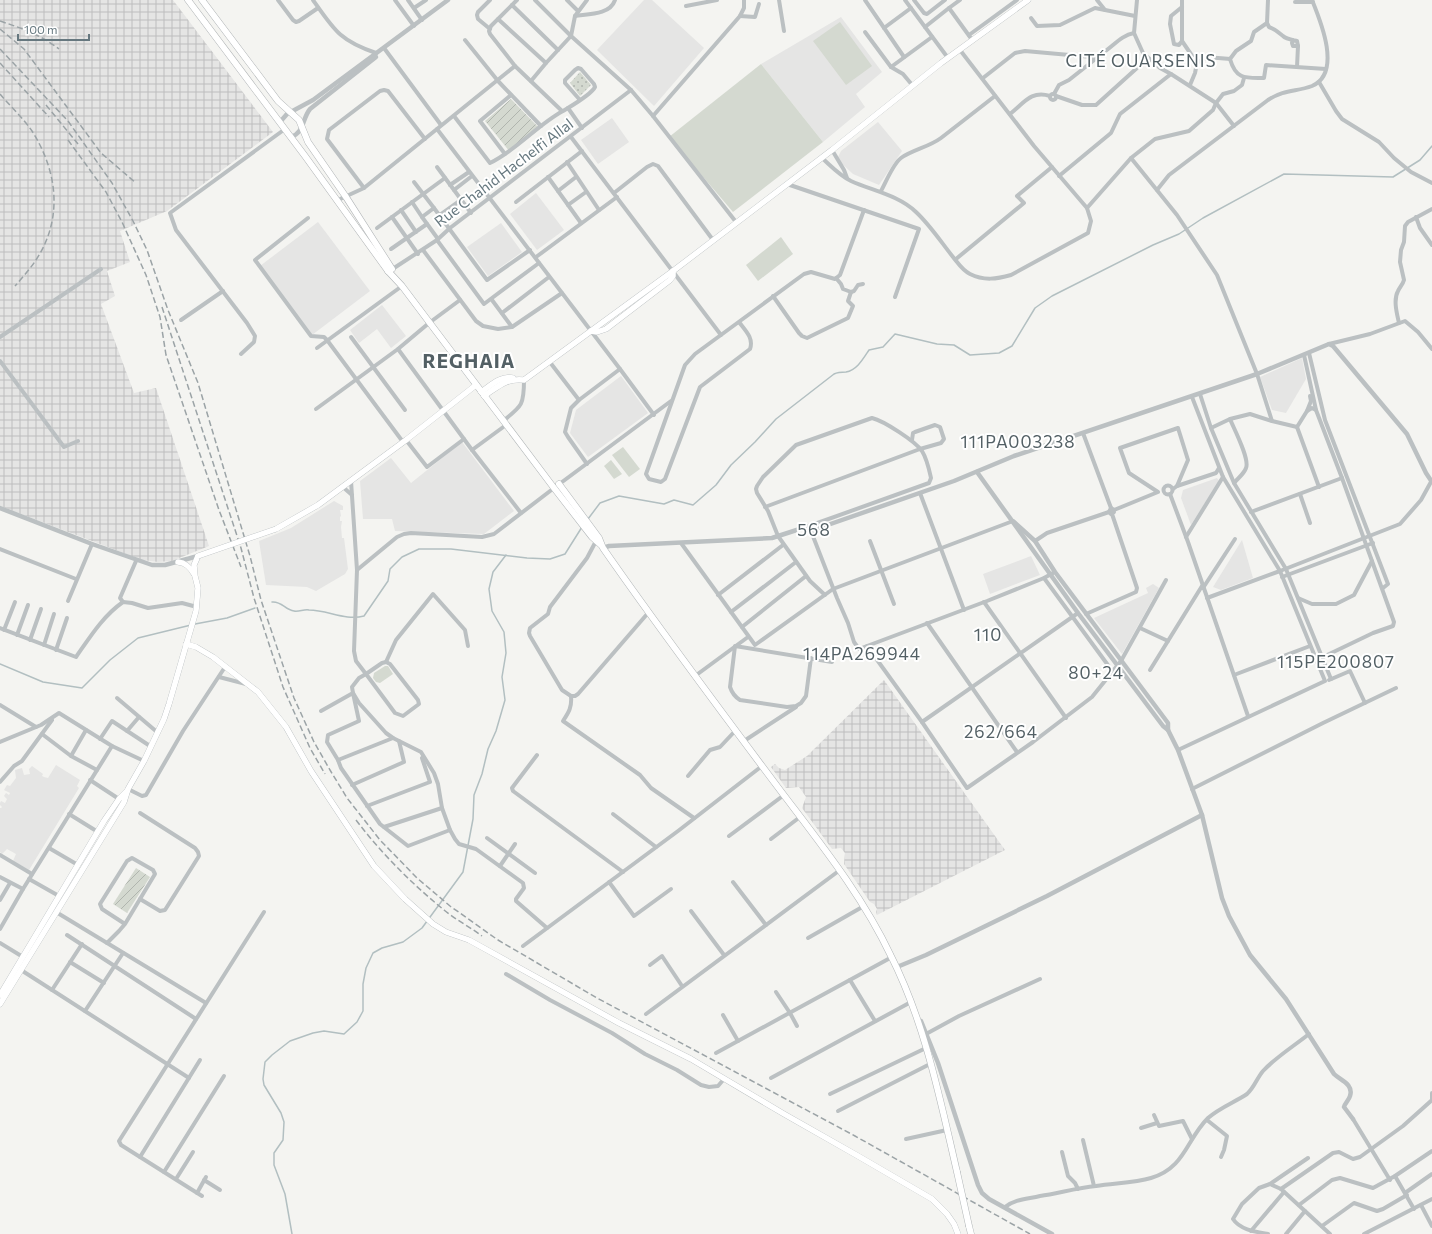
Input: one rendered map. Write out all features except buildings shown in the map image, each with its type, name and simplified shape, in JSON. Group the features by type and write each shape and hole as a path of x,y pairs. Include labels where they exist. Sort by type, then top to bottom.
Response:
{"main road":[{"path":"188,0 504,423 575,510 648,613 840,870 864,906 892,957 912,1002 948,1130 971,1234"},
{"path":"202,0 278,101 299,120 308,142 346,197 390,270"},
{"path":"483,394 512,379 524,380 591,331 597,332 606,329 670,280 673,276 673,270 822,158 960,50 971,38 1028,0"},
{"path":"299,148 308,142"},
{"path":"0,995 98,832 119,799 128,789 144,761 164,719 196,609 198,588 194,565 198,556 276,529 318,505 405,441 476,385"},
{"path":"591,532 596,541 603,548"},
{"path":"178,562 190,567 195,576"},
{"path":"186,644 196,647 225,666 258,692 286,728 311,771 374,866 423,916 433,924 446,932 469,940 619,1023 691,1059 932,1199 947,1214 954,1224 958,1234"},
{"path":"0,1004 124,802 128,789"}],"street":[{"path":"278,0 296,22 299,22 318,8"},
{"path":"313,0 332,27 343,38 355,46 376,53"},
{"path":"395,0 414,26"},
{"path":"408,0 422,20"},
{"path":"414,8 426,0"},
{"path":"280,122 283,117 313,100 448,0"},
{"path":"490,0 476,15 478,19 490,29 489,31 492,37 515,66 562,111"},
{"path":"490,29 517,0"},
{"path":"535,0 571,36 631,90 736,222"},
{"path":"567,0 578,11"},
{"path":"531,80 571,36 575,16 587,0"},
{"path":"575,16 604,11 613,6 615,0"},
{"path":"686,6 718,0"},
{"path":"653,116 740,16 744,8 744,0"},
{"path":"779,0 784,31"},
{"path":"865,0 904,57"},
{"path":"905,0 948,58"},
{"path":"915,0 924,13 927,14 945,0"},
{"path":"925,27 960,0"},
{"path":"949,8 971,38 1017,0"},
{"path":"1097,0 1105,10"},
{"path":"1137,0 1134,33 1143,53 1160,68 1190,85 1216,103 1234,126"},
{"path":"1182,0 1182,41 1197,63 1190,85"},
{"path":"1268,0 1267,23 1269,27 1281,33 1284,37 1296,41 1298,46 1297,67"},
{"path":"1157,190 1167,176 1277,95 1286,91 1308,87 1319,82 1326,69 1328,49 1312,1 1295,2"},
{"path":"740,16 756,17 759,4"},
{"path":"512,5 558,50"},
{"path":"1182,7 1171,16 1170,24 1174,44 1179,45 1182,41"},
{"path":"884,28 911,8"},
{"path":"1031,18 1037,26 1060,25 1095,8 1135,16"},
{"path":"498,19 546,63"},
{"path":"1230,59 1236,51 1251,41 1254,32 1267,23"},
{"path":"865,32 891,67 903,74 913,86"},
{"path":"1055,95 1059,85 1069,80 1122,37 1134,33"},
{"path":"891,67 932,37"},
{"path":"465,40 498,81 541,126"},
{"path":"384,48 441,125"},
{"path":"291,137 299,133 310,109 381,53 384,48"},
{"path":"822,158 839,174 881,191 911,208 917,213 964,270 979,278 998,279 1011,275 1088,233 1091,221 1087,208 1059,176 960,50"},
{"path":"983,78 1014,53 1025,51 1092,57 1099,56"},
{"path":"1197,63 1207,58 1230,59"},
{"path":"1230,59 1236,73 1244,78 1264,78 1266,65 1326,69"},
{"path":"338,200 364,188 515,66"},
{"path":"454,116 490,163 505,154 541,126 562,111 568,108 580,100 594,90 594,84 581,69 578,68 565,80 565,83 580,100"},
{"path":"1010,114 1032,95 1042,94 1050,96 1051,94 1082,105 1096,105 1137,68"},
{"path":"1059,176 1111,133 1120,114 1171,74"},
{"path":"1087,208 1131,158 1155,139 1189,131 1213,110 1223,94 1234,91 1242,85 1244,78"},
{"path":"1319,82 1336,111 1342,118 1388,149 1394,158 1411,172 1432,183"},
{"path":"364,188 327,139 329,130 380,91 384,90 388,91 425,139"},
{"name":"Rue Chahid Hachelfi Allal","path":"390,270 418,254 438,240 450,228 631,90"},
{"path":"505,154 480,121 511,95"},
{"path":"881,191 900,158 938,141 995,96"},
{"path":"568,108 582,128"},
{"path":"241,354 254,342 255,336 247,323 176,230 170,213 285,129"},
{"path":"437,129 536,257 549,277 654,415"},
{"path":"571,137 721,335"},
{"path":"832,150 847,178"},
{"path":"516,202 582,151"},
{"path":"1131,158 1177,215 1213,268 1257,374 1272,421"},
{"path":"567,162 599,210"},
{"path":"614,193 653,164 660,169 713,240"},
{"path":"436,167 471,213"},
{"path":"956,260 1024,203 1017,196 1052,167"},
{"path":"450,185 471,174"},
{"path":"454,190 471,174"},
{"path":"548,177 581,223"},
{"path":"558,191 576,177"},
{"path":"377,228 445,178"},
{"path":"414,182 488,280 530,250"},
{"path":"787,184 919,229 895,297"},
{"path":"568,205 586,192"},
{"path":"536,257 617,197"},
{"path":"440,215 461,200"},
{"path":"412,202 484,304 492,300 539,263"},
{"path":"422,217 434,208"},
{"path":"1399,323 1396,311 1396,296 1397,291 1404,280 1400,262 1401,250 1404,242 1405,226 1416,217 1432,209"},
{"path":"401,210 416,232"},
{"path":"836,278 840,275 864,210"},
{"path":"392,217 418,254"},
{"path":"1416,217 1416,222 1432,246"},
{"path":"308,218 255,260 311,336 324,337 327,340 356,380 427,467 464,438"},
{"path":"391,249 427,224"},
{"path":"423,250 476,321 483,326 498,328 512,327 562,293"},
{"path":"0,337 101,269"},
{"path":"739,322 750,337 750,348 700,387 665,480 661,482 649,479 646,474 671,401 685,365 695,354 807,272 836,278 843,289 851,292"},
{"path":"502,313 549,277"},
{"path":"774,296 798,333 807,338 848,318 853,306 848,301 851,292 854,291 858,285 863,284"},
{"path":"317,348 402,286"},
{"path":"181,320 223,291"},
{"path":"316,409 398,349 460,300"},
{"path":"492,300 512,327"},
{"path":"809,526 819,528 977,472 1010,457 1257,374 1329,344 1370,334 1399,323 1407,322 1432,349"},
{"path":"351,337 405,410"},
{"path":"1207,598 1286,569 1400,524 1421,500 1432,481 1407,434 1333,346 1329,344"},
{"path":"398,349 472,450 521,513"},
{"path":"1306,354 1311,401 1307,411 1297,427 1319,487"},
{"path":"1306,354 1325,420 1388,584 1383,588"},
{"path":"0,361 64,447 78,441"},
{"path":"549,361 579,400"},
{"path":"587,464 565,432 572,408 579,400 620,369"},
{"path":"472,450 504,423 520,407 523,401 524,380"},
{"path":"1310,385 1316,410 1383,588 1394,622 1393,626 1373,633 1323,657"},
{"path":"1200,394 1211,428 1234,483 1289,575 1331,679"},
{"path":"1192,396 1223,477 1280,571 1325,681"},
{"path":"357,570 397,537 404,534 488,536 494,534 671,401"},
{"path":"1307,411 1312,408 1316,410"},
{"path":"1211,428 1230,419 1250,414 1297,427"},
{"path":"603,548 616,546 772,538 778,536 809,526 929,482 932,478 920,449 912,440 879,420 872,418 796,446 758,482 756,489 778,536 806,576 825,595"},
{"path":"1230,419 1246,457 1247,467 1243,474 1234,483"},
{"path":"765,507 920,449 942,443 944,439 938,425 935,425 915,432 912,435 912,440"},
{"path":"1158,492 1129,473 1120,448 1178,428 1188,460 1177,486"},
{"path":"1083,433 1137,588 1136,592 1086,614"},
{"path":"1170,494 1177,486 1216,473 1219,468"},
{"path":"977,472 1013,521 1036,542 1078,613 1120,663"},
{"path":"1186,537 1223,477"},
{"path":"1246,514 1342,478"},
{"path":"351,481 357,570 355,656 366,674 396,713 403,716 419,704 418,700 390,664 386,662"},
{"path":"1164,491 1165,486 1167,485 1173,489"},
{"path":"341,488 344,488 352,495"},
{"path":"1031,548 1035,547 1036,542 1047,533 1111,511 1158,492 1164,491 1167,494 1170,494 1248,716"},
{"path":"920,493 964,610"},
{"path":"1300,494 1310,523"},
{"path":"0,508 92,544 152,565 165,565 198,556"},
{"path":"1013,521 1015,527 1031,548 1086,614 1163,726 1168,730 1178,750 1202,815 1222,898 1231,922 1252,959 1286,999 1334,1074 1345,1081 1349,1086 1350,1096 1344,1107 1390,1180"},
{"path":"681,543 755,645 834,589 1013,521"},
{"path":"809,526 848,623 854,642 859,649 964,610 1053,573"},
{"path":"1025,540 1030,535"},
{"path":"1150,670 1235,539"},
{"path":"596,541 587,558 550,607 548,614 530,628 529,633 562,690 571,696 578,694 648,613"},
{"path":"870,541 894,604"},
{"path":"1282,577 1373,543"},
{"path":"68,601 92,544"},
{"path":"718,595 783,544"},
{"path":"0,549 76,579"},
{"path":"123,602 120,598 136,560"},
{"path":"1298,598 1312,604 1336,604 1354,595 1372,561"},
{"path":"731,612 796,562"},
{"path":"742,627 806,576"},
{"path":"1044,578 1113,672"},
{"path":"867,646 922,722 966,788 1066,718 1092,697 1120,663 1166,580"},
{"path":"450,830 408,846 380,824 341,768 327,742 328,735 359,721 352,694 352,687 359,678 386,662 396,640 433,594 465,630 468,646"},
{"path":"15,602 2,629 76,657 103,620 123,602 148,608 182,603 196,609"},
{"path":"984,602 1066,718"},
{"path":"17,634 28,605"},
{"path":"30,640 41,609"},
{"path":"922,722 1078,613"},
{"path":"44,645 54,614"},
{"path":"56,650 67,618"},
{"path":"927,623 1017,752"},
{"path":"1140,628 1168,641"},
{"path":"695,676 748,636"},
{"path":"735,646 832,662"},
{"path":"735,646 730,687 736,698 740,700 787,707 796,706"},
{"path":"1234,674 1310,646"},
{"path":"744,742 802,702 806,696 811,658"},
{"path":"128,789 142,796 146,795 225,666"},
{"path":"1178,750 1248,716 1350,671 1365,703"},
{"path":"219,677 247,684"},
{"path":"1192,789 1396,688"},
{"path":"321,711 352,694"},
{"path":"352,694 370,716 393,738 421,752 434,773 438,784 442,808 450,830 459,844 476,849 523,883 524,888 516,898 516,901 547,928"},
{"path":"571,696 572,706 563,721 640,775 651,788 694,818"},
{"path":"117,698 157,732"},
{"path":"0,705 36,727"},
{"path":"0,742 42,725 59,714 112,746 144,761"},
{"path":"0,782 14,766 22,761 54,716"},
{"path":"127,731 139,717"},
{"path":"100,739 112,721 150,746"},
{"path":"71,756 86,730"},
{"path":"688,776 710,750 720,747 736,730"},
{"path":"42,734 71,756 97,770"},
{"path":"338,760 393,738"},
{"path":"352,785 404,762 399,741"},
{"path":"0,929 32,874 112,746"},
{"path":"367,806 430,782 421,752"},
{"path":"537,756 512,788 513,791 622,872"},
{"path":"523,946 610,882 762,766"},
{"path":"90,780 119,799"},
{"path":"729,836 784,795"},
{"path":"384,827 442,808"},
{"path":"70,814 98,832"},
{"path":"140,814 195,848 199,856 165,910 160,911 140,899"},
{"path":"613,814 656,847"},
{"path":"897,967 933,952 1053,893 1202,815"},
{"path":"771,839 800,817"},
{"path":"487,838 535,874"},
{"path":"500,866 515,844"},
{"path":"49,848 78,865"},
{"path":"0,855 32,874"},
{"path":"108,943 125,924 155,873 153,870 135,859 130,859 127,861 100,904 102,909 125,924"},
{"path":"646,1014 840,870"},
{"path":"0,877 23,889"},
{"path":"29,879 59,896"},
{"path":"610,882 634,916 671,888"},
{"path":"734,882 766,925"},
{"path":"0,900 10,883"},
{"path":"808,938 864,906"},
{"path":"56,912 206,1003"},
{"path":"202,1196 121,1145 119,1141 264,912"},
{"path":"691,912 724,955"},
{"path":"67,935 196,1019"},
{"path":"0,942 22,957"},
{"path":"52,990 82,944"},
{"path":"85,1011 123,953"},
{"path":"650,965 662,956 682,986"},
{"path":"716,1053 892,957"},
{"path":"70,962 104,983"},
{"path":"20,970 189,1078"},
{"path":"506,974 550,1000 612,1033 644,1054 678,1070 701,1085 709,1087 718,1086 724,1079"},
{"path":"926,1034 959,1016 1040,979"},
{"path":"850,980 876,1021"},
{"path":"776,992 797,1026"},
{"path":"771,1078 912,1002 938,1063 978,1185 982,1193 989,1199 1052,1234"},
{"path":"723,1015 738,1041"},
{"path":"1005,1207 1017,1200 1078,1188 1147,1179 1175,1166 1184,1154 1192,1139 1207,1120 1216,1112 1247,1094 1266,1068 1309,1034"},
{"path":"830,1094 926,1048"},
{"path":"140,1157 200,1060"},
{"path":"838,1111 930,1064"},
{"path":"164,1172 224,1076"},
{"path":"1251,1231 1283,1190 1333,1153 1339,1152 1353,1159 1370,1150 1403,1126 1432,1100 1432,1093"},
{"path":"1154,1115 1157,1124"},
{"path":"1207,1120 1227,1136 1221,1158"},
{"path":"1141,1128 1157,1124 1158,1126 1183,1121 1192,1139"},
{"path":"906,1139 948,1130"},
{"path":"1084,1140 1094,1186"},
{"path":"1299,1205 1332,1180 1340,1178 1373,1188 1390,1180 1432,1151"},
{"path":"176,1179 192,1152"},
{"path":"1062,1152 1068,1176 1078,1188"},
{"path":"1268,1234 1251,1231 1235,1223 1233,1219 1245,1201 1259,1188 1270,1184 1308,1158"},
{"path":"1322,1226 1354,1203 1377,1211 1383,1209 1432,1174"},
{"path":"1395,1176 1414,1209"},
{"path":"197,1193 205,1178 220,1190"},
{"path":"1270,1184 1283,1190 1330,1234"},
{"path":"1364,1234 1432,1199"},
{"path":"1421,1205 1432,1226"},
{"path":"1286,1234 1305,1211"}],"shaded area":[{"path":"0,0 173,0 273,132 167,211 120,231 130,262 107,271 115,296 101,304 134,393 156,388 209,546 172,561 158,562 142,560 0,506"},
{"path":"644,0 652,0 704,48 654,106 597,50"},
{"path":"841,17 882,72 856,94 865,107 823,142 761,64"},
{"path":"840,22 872,66 846,85 813,41"},
{"path":"761,64 823,142 733,212 669,137"},
{"path":"580,72 591,85 580,96 570,83"},
{"path":"511,99 540,129 510,152 485,121"},
{"path":"612,118 629,142 598,164 581,140"},
{"path":"878,122 902,151 879,185 853,174 837,159 841,151"},
{"path":"536,193 564,230 537,250 510,214"},
{"path":"318,222 370,291 312,335 260,266"},
{"path":"501,223 522,252 488,276 467,247"},
{"path":"781,237 793,254 758,281 746,265"},
{"path":"382,305 406,336 391,348 377,329 359,343 350,330"},
{"path":"1302,358 1306,379 1286,413 1272,410 1260,377"},
{"path":"621,376 648,413 588,457 570,433 576,410"},
{"path":"462,442 514,511 484,534 395,531 392,519 363,519 360,481 391,458 411,483"},
{"path":"623,447 640,469 629,477 612,455"},
{"path":"611,460 622,474 614,479 604,466"},
{"path":"1217,478 1219,481 1191,525 1181,498 1183,490"},
{"path":"334,501 343,506 343,510 340,510 340,521 342,521 342,538 344,538 348,569 345,574 316,591 307,587 266,585 259,541 291,528"},
{"path":"1242,540 1253,578 1221,590 1213,587"},
{"path":"1031,556 1040,575 990,594 983,574"},
{"path":"1153,584 1159,588 1122,654 1094,618 1148,593 1146,588"},
{"path":"385,666 388,666 393,674 380,683 376,682 373,678 374,673"},
{"path":"884,680 1005,850 877,915 877,909 874,904 870,902 844,864 845,853 841,848 832,849 802,808 806,797 799,787 786,788 771,767 775,764 779,768 785,770 807,756"},
{"path":"56,765 80,780 77,786 79,788 29,870 13,861 16,854 7,849 2,854 0,852 0,808 2,807 0,803 1,801 5,803 7,799 4,796 6,793 9,795 10,793 4,790 7,785 10,786 16,778 15,770 22,768 24,775 30,774 29,769 32,766 43,774 42,776 48,778"},
{"path":"136,868 150,877 127,913 113,904"}],"waterway":[{"path":"588,519 600,503 619,496 664,504 674,500 693,505 716,485 731,465 776,419 834,374 853,369 859,364 869,350 883,347 895,334 937,344 954,345 970,355 999,353 1012,346 1035,308 1052,296 1153,245 1179,234 1203,218 1284,174 1393,177 1420,160 1432,146"},
{"path":"272,602 278,603 294,611 316,610 350,617 364,616 388,581 390,569 402,557 419,549 451,549 527,558 550,559 565,554 582,527"},
{"path":"292,1234 285,1194 274,1165 274,1153 283,1140 284,1122 281,1113 264,1085 263,1079 265,1062 290,1041 324,1031 344,1034 357,1022 363,1011 363,984 366,968 373,953 382,948 403,942 422,928 463,872 473,819 474,795 505,700 502,677 506,653 504,632 492,611 489,589 493,572 506,555"},
{"path":"195,624 227,618 255,608"},
{"path":"0,664 43,682 82,688 110,660 138,638 191,625"}],"railway":[{"path":"0,21 38,36 59,49"},
{"path":"0,29 24,49 101,153 136,183"},
{"path":"0,49 68,121 112,183 147,250 168,310 198,383 250,556 261,600 294,698 314,742 330,770 347,798 380,840 417,878 450,906 498,940 597,998 855,1136 1030,1234"},
{"path":"0,63 49,117"},
{"path":"0,94 32,131 41,147 52,179 54,196 53,212 45,244 34,263 15,286"},
{"path":"46,105 78,144"},
{"path":"68,140 106,192 122,222 146,275 160,317 166,355 219,510 241,567"},
{"path":"162,307 241,548 254,598 283,687 310,748 325,774"},
{"path":"356,820 386,856 420,890 449,914 482,936"}],"district":[{"name":"CITÉ OUARSENIS","path":"1141,61"},
{"name":"REGHAIA","path":"469,361"},
{"name":"111PA003238","path":"1018,442"},
{"name":"568","path":"814,530"},
{"name":"110","path":"988,635"},
{"name":"114PA269944","path":"862,654"},
{"name":"115PE200807","path":"1336,662"},
{"name":"80+24","path":"1096,673"},
{"name":"262/664","path":"1001,732"}]}
